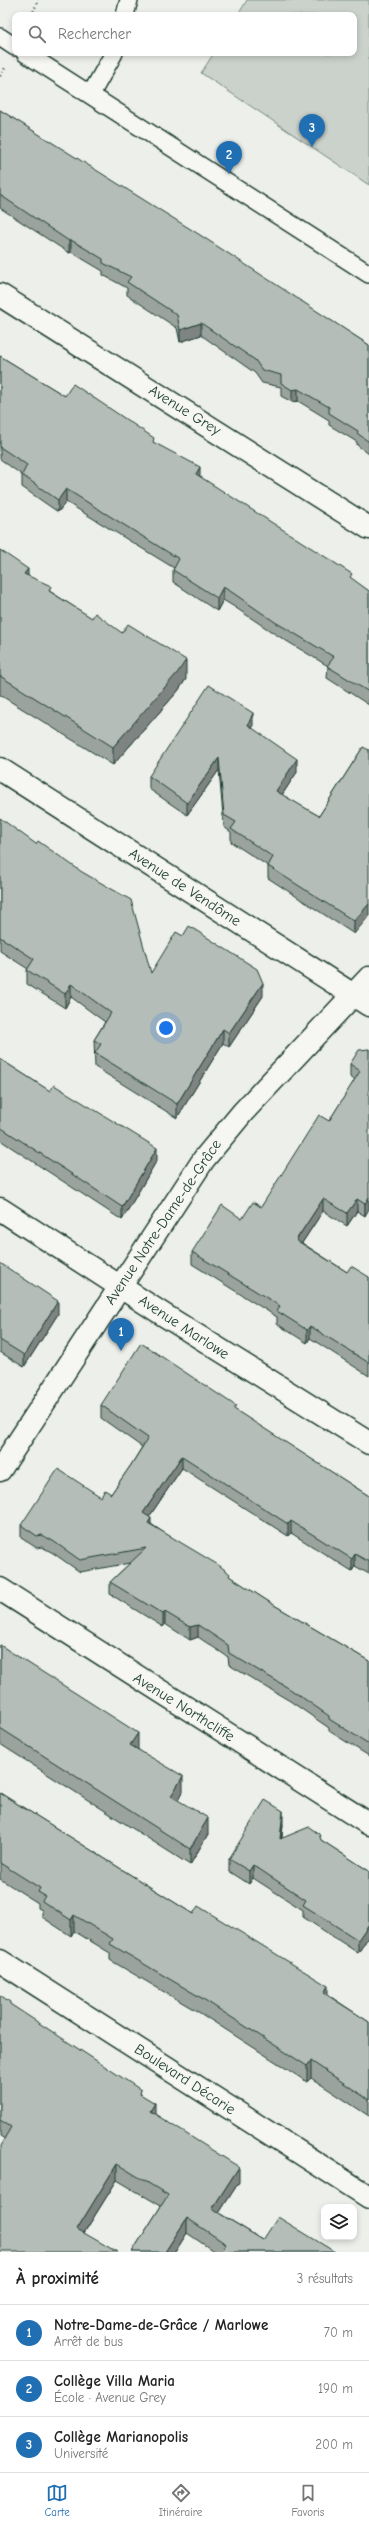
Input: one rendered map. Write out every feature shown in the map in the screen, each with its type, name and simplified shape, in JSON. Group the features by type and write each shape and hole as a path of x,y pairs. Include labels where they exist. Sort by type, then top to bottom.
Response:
{"street":[{"name":"Avenue Grey","path":"0,295 369,528"},
{"name":"Avenue de Vendôme","path":"0,769 361,1000"},
{"name":"Avenue Notre-Dame-de-Grâce","path":"0,1470 119,1285 192,1175 215,1144 361,1000 369,978"},
{"name":"Avenue Marlowe","path":"0,1209 369,1443"},
{"name":"Avenue Northcliffe","path":"0,1589 369,1824"},
{"name":"Boulevard Décarie","path":"0,1961 369,2197"}],"lane":[{"path":"126,12 129,0"},
{"path":"0,37 12,45"},
{"path":"30,56 369,274"},
{"path":"91,94 112,56"}],"path":[{"path":"33,12 38,0"},
{"path":"0,76 5,68"}],"shaded area":[{"path":"247,0 369,0 369,185 201,73 212,56 357,56 357,12 240,12"}],"building":[{"path":"0,110 200,235 369,345 369,442 357,433 358,431 329,413 329,407 298,389 292,390 281,383 281,375 262,370 255,360 201,323 180,330 177,315 127,282 131,277 103,263 103,259 71,240 69,241 0,195"},
{"path":"0,356 65,396 73,384 154,438 153,442 200,467 196,474 352,574 350,577 369,591 369,692 327,666 334,657 275,622 233,593 223,587 217,598 173,570 179,559 66,489 58,500 22,475 27,465 0,447"},
{"path":"0,550 28,569 24,574 51,586 49,591 92,618 95,613 122,633 128,624 186,660 178,672 113,747 0,676"},
{"path":"209,685 253,713 248,725 297,759 276,791 319,816 363,747 369,750 369,904 354,921 268,866 273,857 231,829 236,822 224,815 219,758 187,803 149,776"},
{"path":"0,818 36,844 38,841 82,872 131,900 151,973 176,932 183,936 189,926 257,969 263,983 229,1033 223,1029 177,1104 95,1053 101,1044 94,1040 111,1013 71,984 65,994 27,970 34,959 0,937"},
{"path":"369,1049 369,1197 365,1204 357,1199 347,1213 323,1199 296,1240 347,1272 351,1266 369,1277 369,1363 310,1326 307,1330 277,1311 280,1306 192,1252 222,1205 242,1219 253,1202 261,1207 319,1115 329,1121 360,1071 350,1064 359,1050"},
{"path":"0,1059 50,1091 54,1085 157,1148 122,1207 0,1127"},
{"path":"0,1263 58,1301 24,1355 0,1340"},
{"path":"141,1343 236,1406 234,1409 369,1496 369,1562 355,1554 352,1559 291,1521 288,1524 182,1456 143,1513 151,1518 148,1523 220,1566 230,1574 229,1576 274,1605 369,1661 369,1744 329,1719 329,1716 290,1689 229,1653 228,1645 198,1625 190,1627 165,1612 163,1614 110,1582 146,1548 80,1560 53,1541 42,1535 37,1536 21,1525 58,1469 101,1497 105,1490 111,1494 131,1465 148,1438 101,1405"},
{"path":"0,1645 138,1733 130,1745 183,1776 171,1796 208,1818 190,1849 0,1728"},
{"path":"0,1793 193,1914 198,1906 328,1986 324,1993 369,2022 369,2100 311,2061 307,2066 200,1997 110,1944 113,1939 74,1915 71,1920 42,1901 45,1896 38,1892 40,1888 0,1863"},
{"path":"265,1800 283,1811 280,1839 309,1827 319,1834 321,1840 369,1871 369,1924 358,1940 303,1905 306,1900 253,1865 249,1871 229,1859"},
{"path":"0,1995 10,2002 10,2004 141,2090 140,2094 155,2103 150,2111 239,2167 212,2209 263,2240 278,2217 335,2252 221,2252 226,2244 187,2218 165,2252 132,2252 168,2195 117,2164 77,2229 117,2252 0,2252 0,2146 11,2127 0,2120"}],"place":[{"name":"Collège Marianopolis","path":"312,147"},
{"name":"Collège Villa Maria","path":"229,174"},
{"name":"Notre-Dame-de-Grâce / Marlowe","path":"121,1351"}]}
